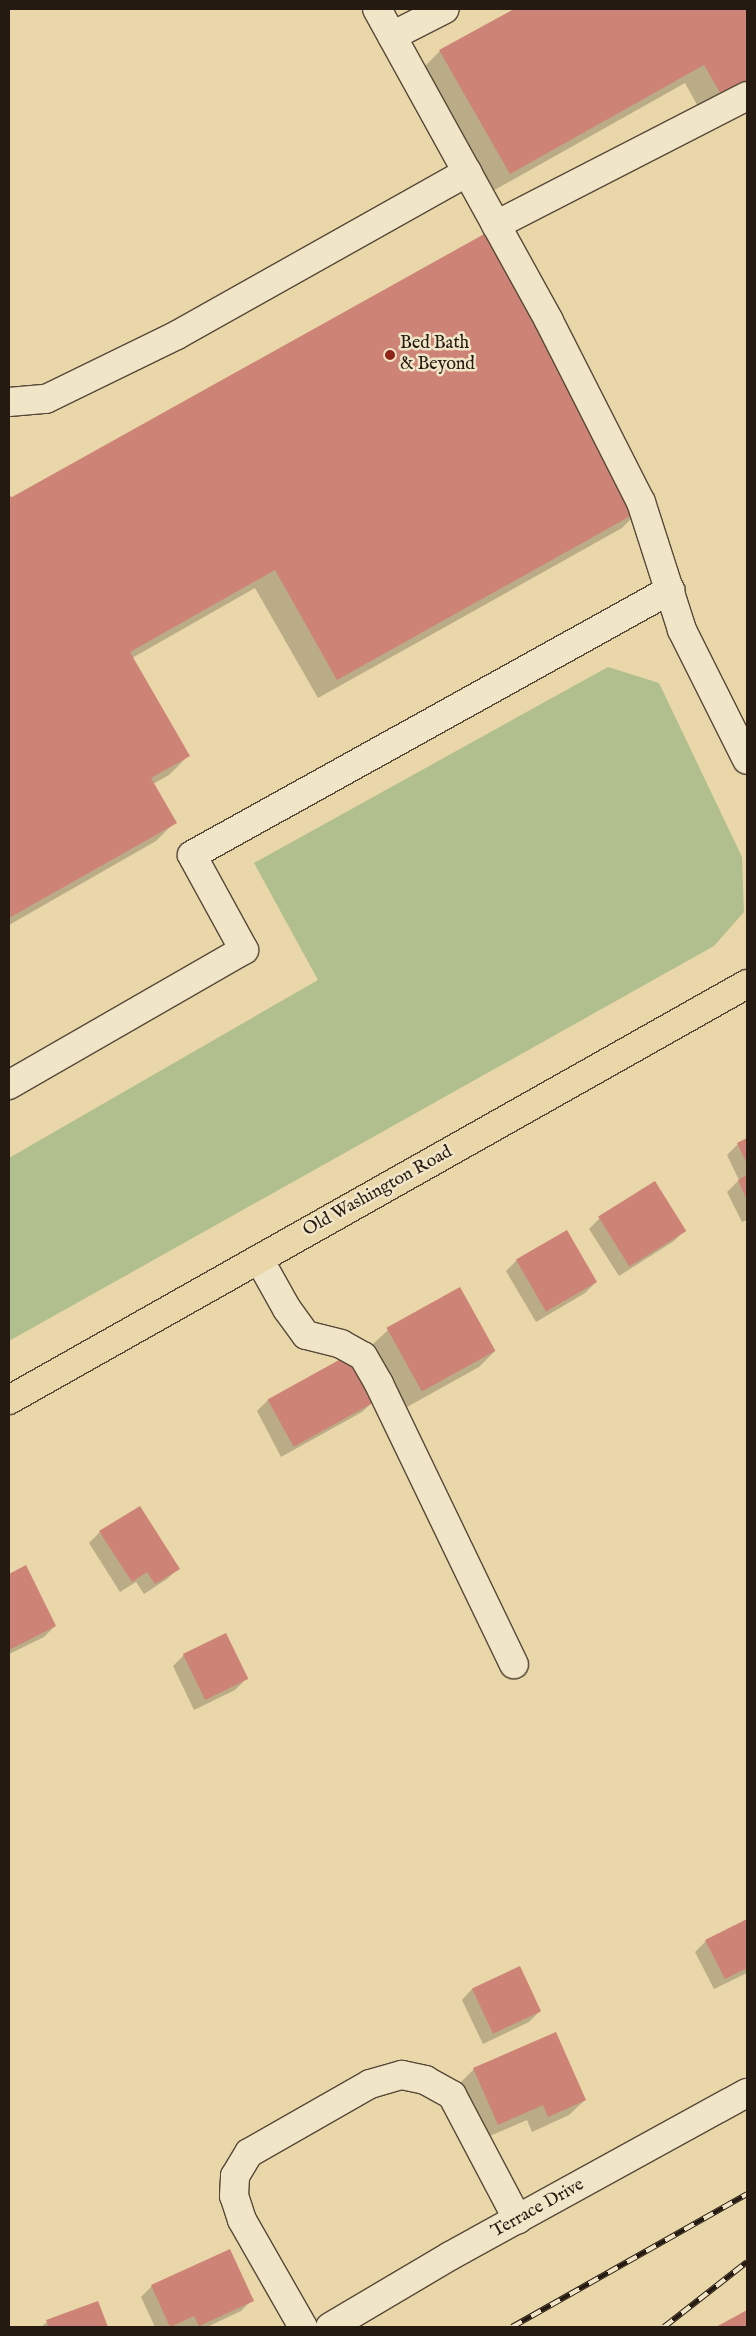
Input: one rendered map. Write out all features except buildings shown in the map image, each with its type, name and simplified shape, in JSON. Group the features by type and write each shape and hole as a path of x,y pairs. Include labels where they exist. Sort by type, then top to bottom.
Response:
{"main road":[{"name":"Old Washington Road","path":"9,1400 747,984"}],"street":[{"path":"377,9 549,321 641,502 682,630 747,760"},
{"path":"392,36 445,9"},
{"path":"496,225 747,96"},
{"path":"9,402 46,399 177,335 467,172"},
{"path":"9,1085 244,950 192,855 670,590"},
{"path":"259,1259 287,1309 306,1335 341,1344 363,1356 384,1392 514,1664"},
{"path":"303,2327 242,2220 234,2196 235,2176 249,2152 370,2084 402,2075 425,2080 452,2095 518,2220"},
{"name":"Terrace Drive","path":"330,2327 450,2256 747,2093"}],"green space":[{"path":"608,667 659,683 742,857 744,912 714,946 9,1341 9,1158 318,980 254,863"}],"railway":[{"path":"512,2327 747,2194"},
{"path":"664,2327 747,2262"}],"place":[{"name":"Bed Bath & Beyond","path":"390,355"}]}
